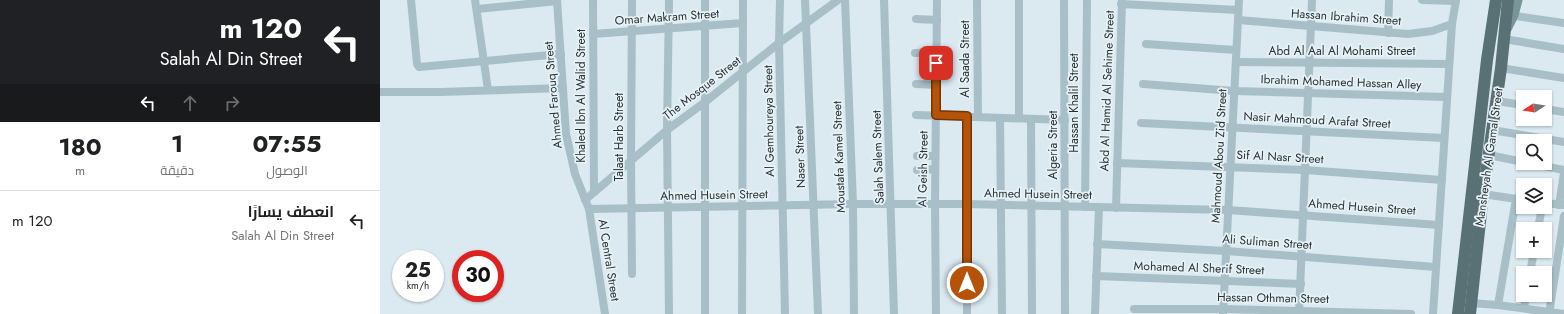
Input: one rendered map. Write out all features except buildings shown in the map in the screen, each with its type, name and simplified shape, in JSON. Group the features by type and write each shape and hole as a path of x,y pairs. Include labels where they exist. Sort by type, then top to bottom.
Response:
{"main road":[{"path":"1493,0 1493,18"},
{"name":"Mansheyah Al Gamal Street","path":"1458,314 1496,0"},
{"name":"Mansheyah Al Gamal Street","path":"1470,309 1483,194 1501,68 1504,36 1509,15 1508,0"},
{"path":"1509,15 1516,0"}],"street":[{"path":"411,0 417,64 420,67 561,54"},
{"name":"Khaled Ibn Al Walid Street","path":"593,0 594,192"},
{"name":"Talaat Harb Street","path":"632,0 632,274"},
{"path":"669,0 667,130 669,314"},
{"path":"705,0 705,314"},
{"path":"742,314 743,0"},
{"name":"Al Gemhoureya Street","path":"780,0 779,43 785,314"},
{"name":"Naser Street","path":"805,0 818,314"},
{"name":"The Mosque Street","path":"585,200 667,130 779,43 838,0"},
{"name":"Moustafa Kamel Street","path":"845,0 853,204 854,314"},
{"name":"Salah Salem Street","path":"884,0 894,314"},
{"name":"Al Geish Street","path":"936,314 935,156 937,0"},
{"name":"Al Saada Street","path":"977,0 978,117"},
{"path":"1019,0 1019,118"},
{"name":"Algeria Street","path":"1064,0 1065,314"},
{"name":"Hassan Khalil Street","path":"1085,207 1087,0"},
{"name":"Mahmoud Abou Zid Street","path":"1223,311 1239,0"},
{"path":"1300,312 1312,0"},
{"path":"1388,33 1389,0"},
{"path":"1422,0 1456,1 1452,24 1449,64 1433,314"},
{"path":"488,90 476,4 557,1"},
{"name":"Ahmed Farouq Street","path":"557,1 562,88 568,148 575,174 589,209"},
{"path":"1121,2 1238,10"},
{"name":"Abd Al Hamid Al Sehime Street","path":"1116,208 1121,2"},
{"path":"1509,15 1564,23"},
{"path":"916,19 937,20"},
{"name":"Hassan Ibrahim Street","path":"1238,20 1388,33 1420,33 1437,30 1452,24"},
{"name":"Omar Makram Street","path":"593,34 705,27 742,23"},
{"path":"1504,36 1564,49"},
{"path":"1146,44 1236,50"},
{"path":"915,53 936,52"},
{"name":"Abd Al Aal Al Mohami Street","path":"1236,62 1449,64"},
{"path":"1501,68 1564,78"},
{"path":"916,84 936,85"},
{"name":"Ibrahim Mohamed Hassan Alley","path":"1143,84 1234,91 1447,97"},
{"path":"380,92 441,92 562,88"},
{"path":"1496,101 1516,104"},
{"path":"1552,110 1564,112"},
{"path":"916,115 1065,120"},
{"path":"967,116 967,314"},
{"path":"1000,118 1002,314"},
{"path":"1031,118 1032,314"},
{"name":"Nasir Mahmoud Arafat Street","path":"1141,123 1444,138"},
{"path":"1492,130 1564,142"},
{"path":"1489,155 1516,161"},
{"path":"917,156 935,156"},
{"name":"Sif Al Nasr Street","path":"1117,163 1306,170 1442,180"},
{"path":"1552,168 1564,170"},
{"path":"917,170 935,169"},
{"path":"1552,204 1562,205 1564,173"},
{"path":"1483,194 1516,198"},
{"name":"Ahmed Husein Street","path":"589,209 813,204 967,204 1228,210 1439,225"},
{"path":"1094,314 1099,207"},
{"name":"Al Central Street","path":"589,209 605,314"},
{"path":"1498,305 1517,214"},
{"path":"1549,313 1564,216"},
{"name":"Ali Suliman Street","path":"1097,244 1226,251 1436,267"},
{"name":"Mohamed Al Sherif Street","path":"1096,276 1301,284"},
{"path":"1524,308 1525,302"},
{"path":"1470,309 1498,305 1512,310 1524,308 1549,313 1564,314"},
{"name":"Hassan Othman Street","path":"1134,309 1411,314"}],"route":[{"path":"936,63 936,115 967,116 967,283"}]}
